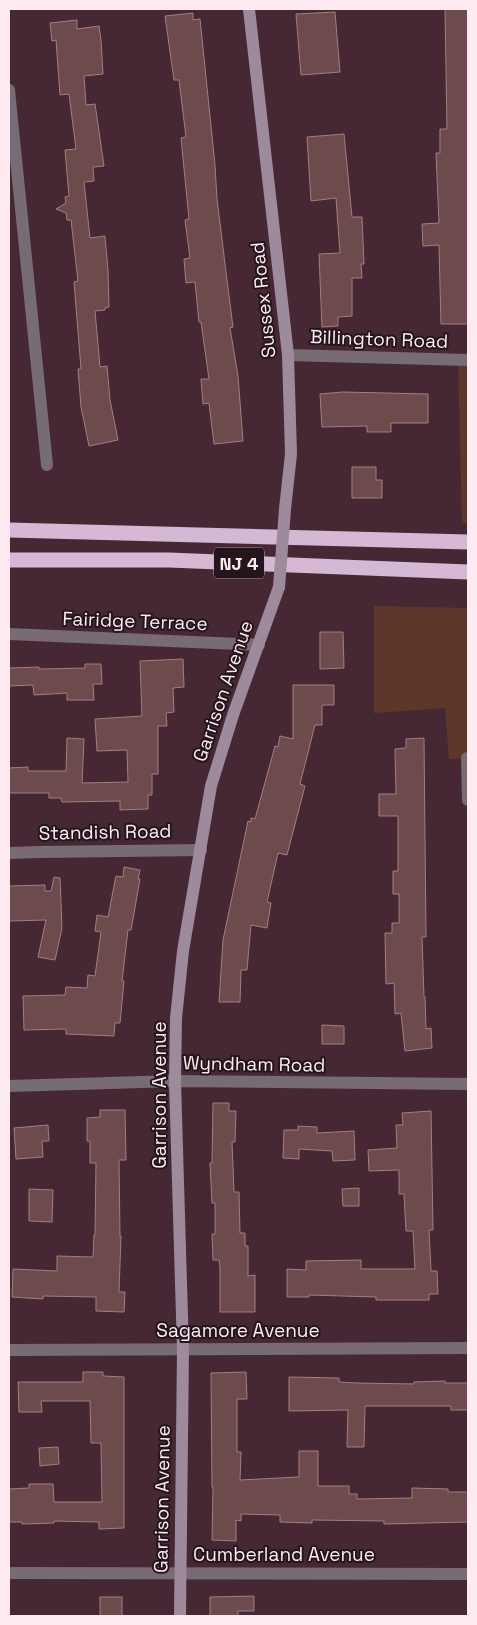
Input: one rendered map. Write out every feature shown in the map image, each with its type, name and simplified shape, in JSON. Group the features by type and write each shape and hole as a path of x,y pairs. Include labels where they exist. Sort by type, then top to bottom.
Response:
{"highway":[{"name":"NJ 4","path":"9,530 468,542"},
{"name":"NJ 4","path":"9,560 169,560 468,572"}],"street":[{"name":"Sussex Road","path":"249,9 288,355 291,454 279,587"},
{"path":"9,90 47,465"},
{"name":"Billington Road","path":"288,355 468,360"},
{"name":"Garrison Avenue","path":"180,1616 183,1350 175,1082 176,1018 182,950 211,786 231,719 279,587"},
{"name":"Fairidge Terrace","path":"9,634 259,645"},
{"path":"468,758 468,800"},
{"name":"Standish Road","path":"9,853 201,850"},
{"name":"Wyndham Road","path":"9,1086 175,1082 468,1084"},
{"name":"Sagamore Avenue","path":"9,1350 468,1348"},
{"name":"Cumberland Avenue","path":"9,1572 468,1574"}],"shaded area":[{"path":"458,360 468,360 468,523 462,523"},
{"path":"374,606 468,608 468,758 449,759 445,708 374,713"}],"building":[{"path":"445,9 468,9 468,324 441,324 439,245 423,246 422,224 439,223 436,153 440,153 440,129 447,129"},
{"path":"335,12 340,72 301,75 296,14"},
{"path":"193,13 193,20 200,19 217,199 233,327 230,328 238,376 243,441 214,444 209,403 203,404 201,379 209,379 201,322 199,322 195,282 186,283 184,259 190,258 185,220 189,219 181,138 186,137 179,80 174,80 165,16"},
{"path":"77,20 77,29 99,26 101,40 103,74 84,76 86,105 95,104 104,166 93,167 94,181 84,182 90,238 105,236 109,307 105,308 105,310 95,311 100,367 107,366 110,400 118,440 89,446 81,407 78,369 81,369 74,282 78,281 71,220 67,220 66,213 56,209 66,203 65,197 69,196 65,150 76,149 69,94 60,95 56,40 52,41 50,23"},
{"path":"344,134 352,217 362,217 364,264 361,264 362,278 352,278 352,316 338,317 338,326 322,327 319,254 340,253 336,198 311,201 307,137"},
{"path":"343,392 428,394 428,423 391,423 391,432 367,432 367,426 322,427 320,394"},
{"path":"352,467 376,467 376,480 382,480 382,498 352,498"},
{"path":"320,632 343,632 344,668 320,669"},
{"path":"183,659 184,687 173,688 174,712 166,713 167,726 158,726 158,774 152,774 152,795 148,795 148,809 120,810 120,801 62,802 61,798 49,798 49,793 9,793 9,768 28,767 28,771 66,771 67,738 84,739 82,783 128,782 127,750 97,751 95,719 142,716 140,661"},
{"path":"85,664 101,664 102,684 93,684 94,700 67,700 67,693 34,695 33,685 9,686 9,668 85,668"},
{"path":"293,685 334,685 334,705 322,705 322,725 315,725 300,784 305,786 287,855 278,853 267,902 271,903 267,928 251,925 247,970 241,970 240,1002 219,1002 223,940 248,821 251,822 251,818 255,819 275,746 278,747 280,736 293,739"},
{"path":"424,738 426,937 422,937 426,1029 431,1028 432,1048 405,1051 401,1013 395,1014 394,983 386,984 385,933 392,933 392,923 399,923 399,894 393,894 393,871 398,871 398,816 379,816 379,794 396,794 395,749 406,748 406,739"},
{"path":"124,867 140,870 138,879 140,879 131,930 128,930 122,981 124,981 120,1023 115,1023 114,1036 66,1034 66,1029 24,1030 23,996 65,995 66,987 87,988 88,975 95,976 101,932 95,931 97,915 108,917 116,876 123,877"},
{"path":"54,877 60,878 62,928 55,960 38,957 46,920 9,921 9,886 45,885 45,891 51,891"},
{"path":"322,1025 344,1026 344,1044 322,1044"},
{"path":"213,1103 229,1103 229,1111 236,1111 235,1142 232,1142 234,1192 239,1192 240,1233 245,1233 245,1246 248,1246 248,1276 255,1275 255,1312 220,1312 220,1267 219,1260 213,1260 212,1234 215,1234 215,1203 212,1203 210,1163 212,1163"},
{"path":"100,1110 125,1110 126,1160 119,1160 121,1236 119,1292 125,1292 124,1312 96,1311 96,1297 43,1296 43,1299 12,1297 13,1269 57,1271 57,1256 93,1257 96,1163 90,1163 90,1141 87,1141 87,1118 100,1117"},
{"path":"431,1111 433,1230 429,1230 431,1271 437,1271 438,1294 429,1294 429,1300 376,1300 376,1297 309,1295 309,1297 287,1297 287,1269 306,1270 306,1261 361,1260 361,1269 415,1269 413,1231 406,1231 404,1194 399,1194 399,1170 369,1171 368,1150 397,1148 396,1125 403,1125 402,1113"},
{"path":"48,1125 49,1141 42,1141 43,1157 16,1159 14,1128"},
{"path":"298,1126 317,1127 317,1133 354,1131 355,1160 333,1161 332,1151 299,1149 299,1159 283,1158 284,1130 298,1130"},
{"path":"359,1188 359,1206 343,1206 342,1189"},
{"path":"29,1189 53,1190 52,1222 29,1221"},
{"path":"83,1372 103,1372 103,1376 124,1377 124,1528 99,1529 99,1522 54,1521 54,1523 22,1524 22,1522 9,1522 9,1489 29,1488 29,1484 53,1484 54,1502 102,1502 101,1443 91,1443 90,1401 41,1401 42,1412 19,1412 18,1382 83,1382"},
{"path":"246,1372 247,1399 237,1399 237,1452 241,1452 240,1480 299,1477 299,1451 318,1451 318,1486 349,1486 349,1494 357,1494 357,1499 412,1498 412,1488 448,1489 448,1492 468,1492 468,1522 384,1524 384,1521 312,1520 312,1523 280,1522 280,1515 241,1514 241,1521 236,1520 236,1541 212,1540 211,1373"},
{"path":"289,1377 339,1378 339,1382 357,1383 414,1384 414,1382 445,1381 445,1383 468,1383 468,1410 451,1410 451,1406 365,1406 364,1447 347,1447 348,1410 289,1411"},
{"path":"58,1447 59,1464 40,1466 39,1448"},
{"path":"254,1596 254,1611 238,1611 238,1616 210,1616 210,1597"},
{"path":"100,1597 122,1597 122,1616 100,1616"}]}
